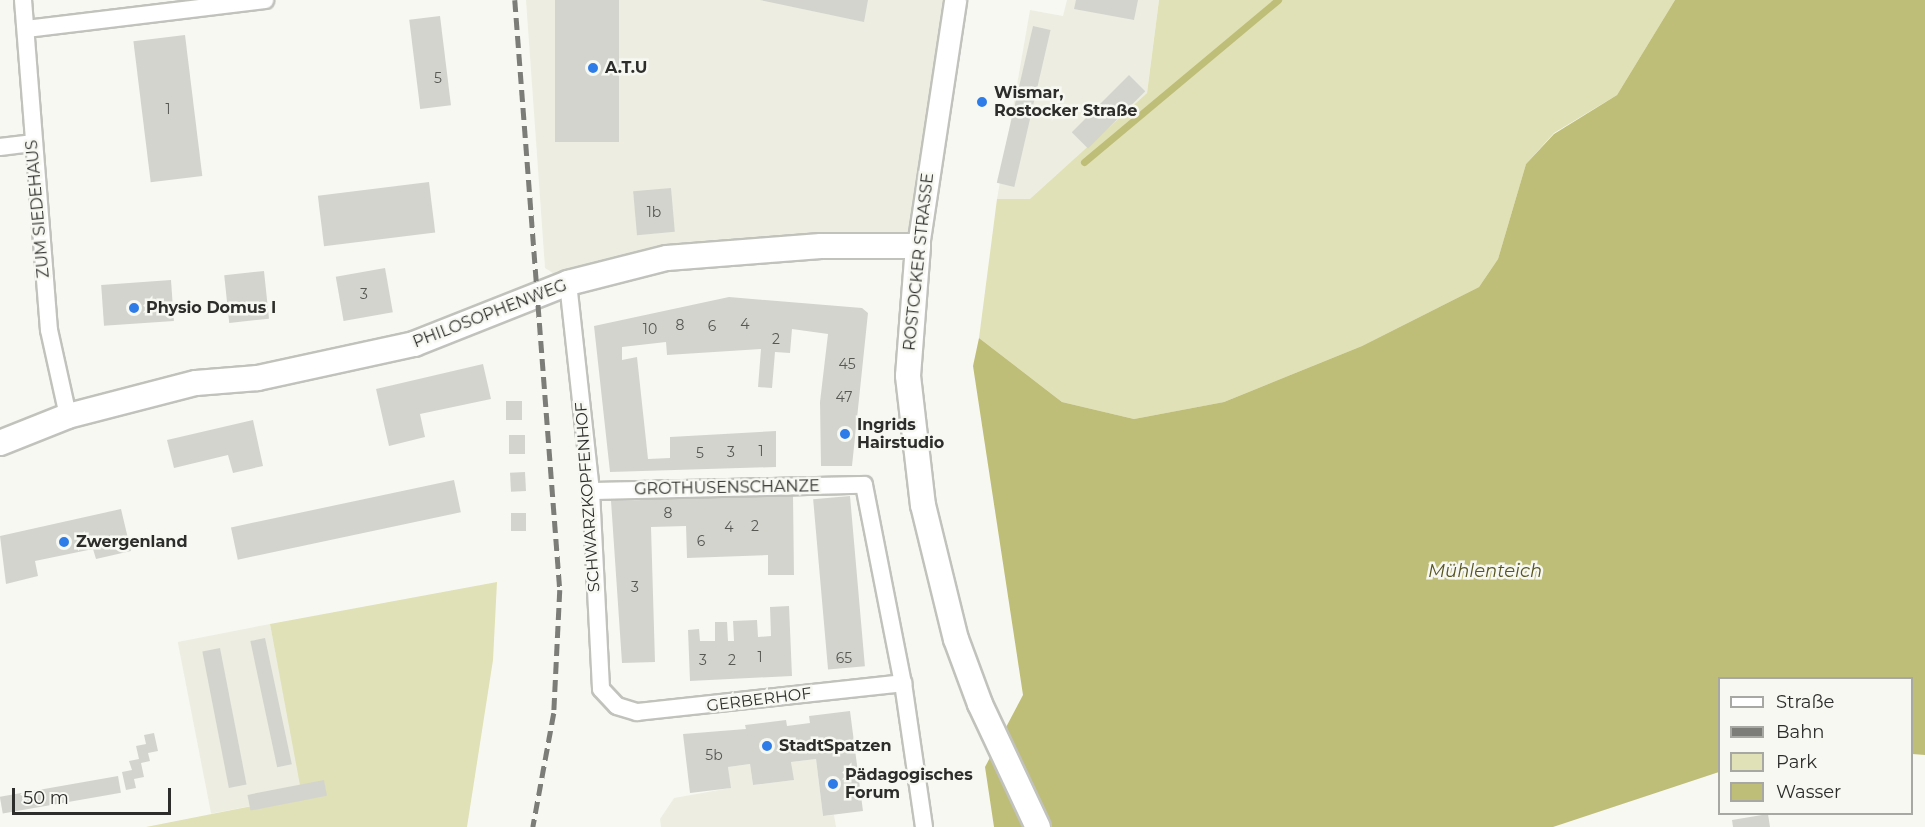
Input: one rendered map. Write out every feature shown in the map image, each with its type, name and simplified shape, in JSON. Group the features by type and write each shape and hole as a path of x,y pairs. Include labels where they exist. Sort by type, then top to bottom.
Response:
{"main road":[{"name":"PHILOSOPHENWEG","path":"0,443 68,416 195,383 258,378 414,344 568,283 703,252 918,246"},
{"name":"ROSTOCKER STRASSE","path":"918,246 909,342 912,434 923,505 956,639 984,714 1038,827"}],"street":[{"name":"ZUM SIEDEHAUS","path":"23,0 32,143 49,330 68,416"},
{"path":"26,29 265,0"},
{"name":"ROSTOCKER STRASSE","path":"918,246 955,0"},
{"path":"0,147 32,143"},
{"name":"SCHWARZKOPFENHOF","path":"568,283 591,491 601,689 617,706"},
{"name":"GROTHUSENSCHANZE","path":"591,491 864,484 903,683"},
{"path":"903,683 924,827"},
{"name":"GERBERHOF","path":"617,706 636,712 674,710 903,683"}],"shaded area":[{"path":"526,0 955,0 918,246 821,246 568,283 545,268"},
{"path":"1067,0 1159,0 1147,93 1030,200 997,199 1030,10 1063,16"},
{"path":"270,624 303,796 211,814 178,642"},
{"path":"816,759 823,816 834,815 836,827 661,827 660,819 674,798 730,788 728,767 750,764 753,785 793,780 791,762"}],"green space":[{"path":"1159,0 1675,0 1617,95 1554,133 1526,164 1498,259 1479,287 1362,346 1224,402 1134,419 1062,402 979,338 997,199 1030,199 1147,93"},
{"path":"497,582 493,660 467,827 146,827 302,796 270,624"}],"water":[{"name":"Mühlenteich","path":"1675,0 1925,0 1925,755 1913,754 1913,677 1718,677 1718,772 1553,827 994,827 985,767 1023,695 973,366 979,338 1062,402 1134,419 1224,402 1362,346 1479,287 1498,259 1526,164 1554,134 1617,95"}],"building":[{"name":"A.T.U","path":"555,0 619,0 619,142 555,142"},
{"path":"760,0 868,0 864,22"},
{"path":"1076,0 1138,0 1134,20 1074,9"},
{"path":"440,16 451,105 420,109 409,20"},
{"path":"1033,26 1051,30 1014,187 997,183"},
{"path":"185,35 202,176 151,182 133,41"},
{"path":"1129,75 1145,91 1088,149 1072,132"},
{"path":"429,182 435,233 324,246 318,196"},
{"path":"671,188 675,232 637,235 633,191"},
{"path":"385,268 393,312 344,321 336,277"},
{"path":"264,271 269,319 229,323 224,275"},
{"path":"171,280 174,321 104,326 101,285"},
{"path":"729,297 862,308 868,313 852,466 821,466 820,402 828,334 792,329 790,353 775,352 772,388 758,387 761,349 667,355 666,342 622,347 622,360 637,357 648,459 670,458 670,437 776,431 776,467 610,472 594,326"},
{"path":"483,364 491,399 420,414 425,437 389,446 376,389"},
{"path":"506,401 522,401 522,420 506,420"},
{"path":"253,420 263,466 233,473 228,455 174,468 167,440"},
{"path":"509,435 525,435 525,454 509,454"},
{"path":"525,472 526,491 511,492 510,473"},
{"path":"454,480 461,512 238,560 231,527"},
{"path":"793,495 794,575 768,575 768,555 687,558 686,526 651,527 655,662 622,663 611,501"},
{"path":"850,496 865,666 828,670 813,499"},
{"name":"Zwergenland","path":"121,509 131,551 96,559 93,549 35,561 38,576 6,584 0,536"},
{"path":"511,513 526,513 526,531 511,531"},
{"path":"789,606 792,676 690,681 688,630 699,629 700,641 715,641 715,622 727,622 728,641 734,641 733,621 757,620 758,637 771,636 770,607"},
{"path":"265,638 292,764 277,767 250,641"},
{"path":"220,648 247,784 229,788 202,651"},
{"path":"850,711 863,811 823,816 816,759 791,762 794,780 753,785 750,764 728,767 731,788 690,793 683,734 746,729 745,725 786,720 787,726 810,723 809,716"},
{"path":"154,733 158,751 148,753 150,761 141,763 144,777 134,779 136,788 126,790 122,772 132,770 129,761 139,759 136,746 146,744 144,735"},
{"path":"118,776 121,793 3,814 0,797"},
{"path":"324,780 327,796 250,811 247,795"},
{"path":"1768,815 1770,827 1733,827 1732,820"}],"waterway":[{"path":"1084,162 1278,0"}],"railway":[{"path":"515,0 560,590 554,713 533,827"}],"place":[{"name":"A.T.U","path":"593,68"},
{"name":"Wismar, Rostocker Straße","path":"982,102"},
{"name":"Physio Domus I","path":"134,308"},
{"name":"Ingrids Hairstudio","path":"845,434"},
{"name":"Zwergenland","path":"64,542"},
{"name":"StadtSpatzen","path":"767,746"},
{"name":"Pädagogisches Forum","path":"833,784"}]}
